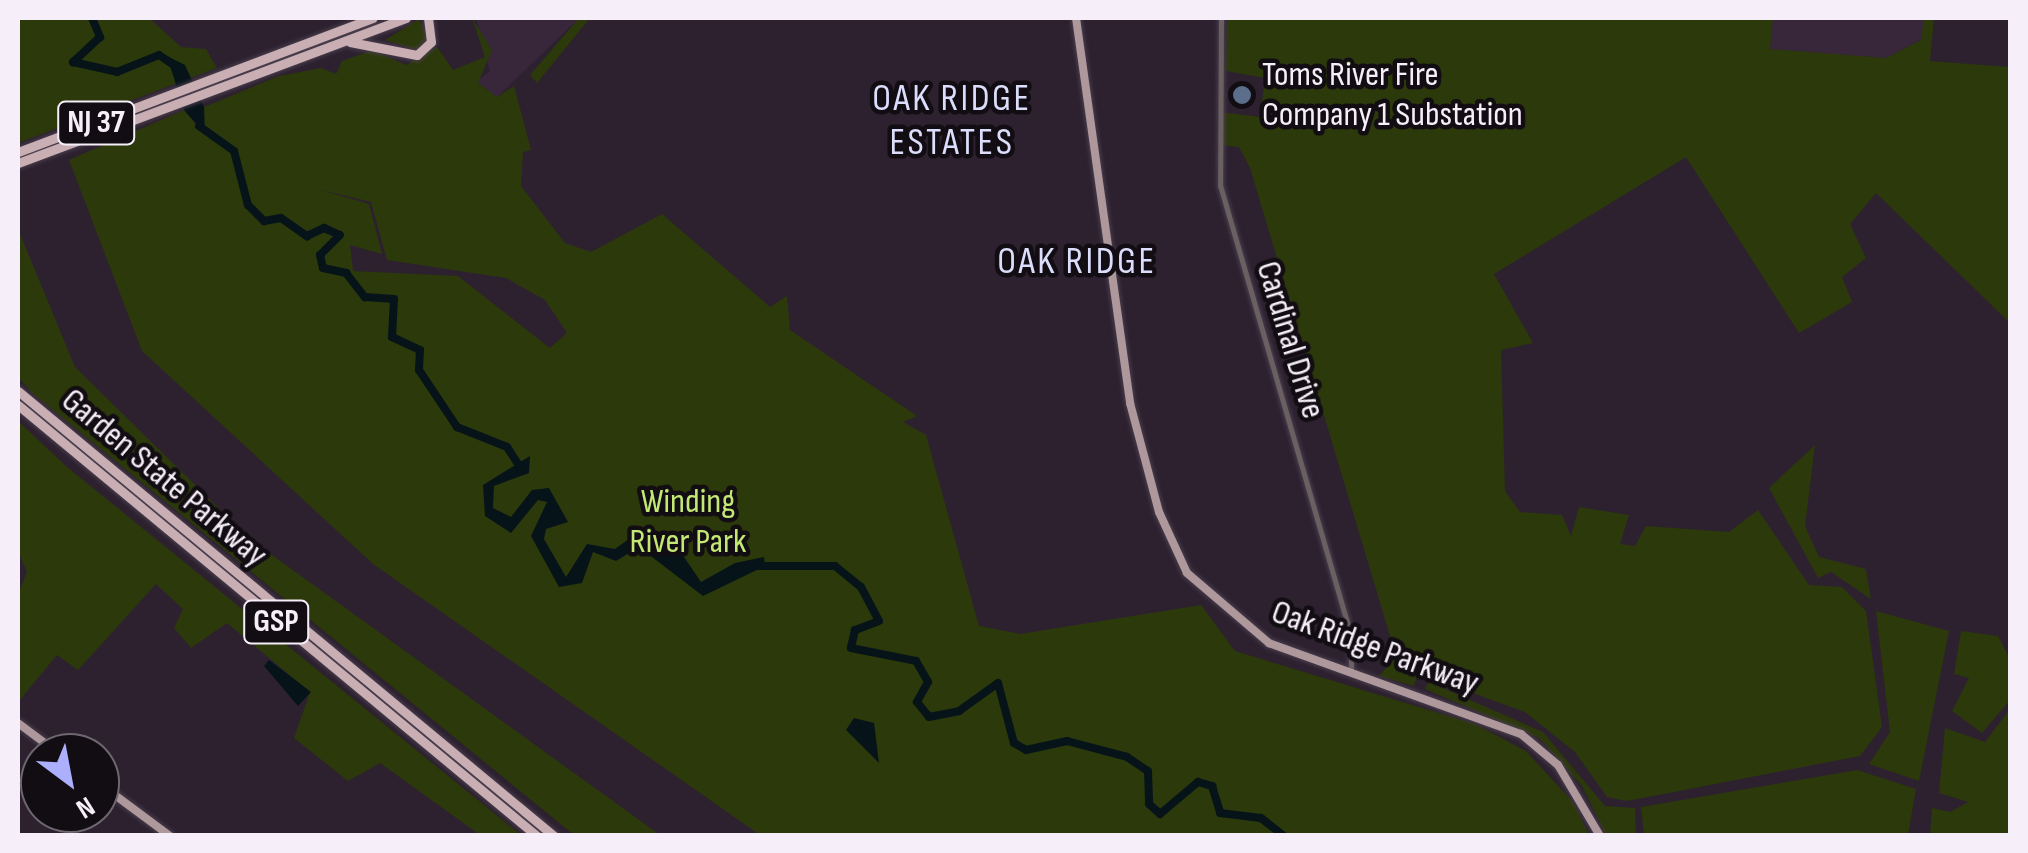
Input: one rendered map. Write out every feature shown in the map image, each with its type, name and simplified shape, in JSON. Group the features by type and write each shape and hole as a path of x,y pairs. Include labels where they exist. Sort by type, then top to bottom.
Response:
{"highway":[{"name":"NJ 37","path":"20,156 374,18"},
{"name":"NJ 37","path":"206,86 406,18"},
{"path":"324,48 366,42 417,55 431,42 428,18"},
{"name":"Garden State Parkway","path":"18,388 73,440 554,836"},
{"name":"Garden State Parkway","path":"18,408 537,836"}],"main road":[{"name":"Oak Ridge Parkway","path":"1076,18 1121,353 1167,535 1187,573 1244,629 1521,734 1558,765 1600,836"},
{"path":"120,799 170,836"}],"street":[{"name":"Cardinal Drive","path":"1221,18 1220,185 1351,637 1351,671"}],"shaded area":[{"path":"476,18 579,18 497,97 477,82 490,71"},
{"path":"1773,18 1924,18 1922,39 1886,58 1770,49"},
{"path":"167,56 185,65 204,107 205,134 184,110"},
{"path":"530,456 529,473 494,486 493,508 511,517 532,490 549,488 568,522 546,529 544,539 566,577 587,544 615,549 640,531 682,554 701,582 735,563 764,557 765,566 703,596 639,547 616,561 593,552 582,583 559,587 531,536 547,502 538,500 511,533 485,516 483,485"},
{"path":"269,660 311,692 298,706 264,666"},
{"path":"854,718 874,723 879,763 846,730"}],"green space":[{"path":"18,18 149,18 181,47 206,49 217,68 18,143"},
{"name":"Winding River Park","path":"472,18 492,50 478,83 497,97 514,86 531,150 523,152 521,186 565,243 591,252 662,214 770,307 787,296 790,330 917,416 903,422 926,435 979,626 1020,634 1201,605 1235,651 1475,724 1526,751 1573,802 1589,835 760,835 373,564 142,351 69,160 184,110 204,134 204,107 279,76 321,68 336,74 342,61 373,50 406,65 437,47 453,70 485,57","holes":["317,189 371,202 387,260 506,278 545,300 567,333 550,348 458,276 353,271 350,245 382,254 369,204"]},
{"path":"579,18 590,18 537,83 530,75"},
{"path":"1227,18 1773,18 1770,49 1886,58 1921,40 1924,18 1934,18 1930,61 2010,67 2010,323 1876,193 1850,224 1866,258 1842,277 1852,302 1799,333 1686,157 1494,274 1533,343 1501,350 1505,491 1520,512 1562,515 1571,536 1579,507 1629,515 1620,544 1635,546 1646,526 1729,532 1758,510 1809,585 1842,587 1866,611 1882,727 1860,756 1627,801 1607,797 1575,752 1525,712 1418,673 1414,686 1379,676 1396,656 1250,168 1239,147 1220,145 1220,112 1260,117 1265,78 1226,71"},
{"path":"419,19 427,38 417,50 385,40"},
{"path":"18,229 75,367 250,539 660,835 574,835 32,393 18,377"},
{"path":"18,421 67,467 521,835 480,835 380,763 348,781 294,738 310,692 227,623 191,648 174,628 183,609 156,584 78,670 57,655 18,702 18,594 27,572 18,551"},
{"path":"1815,445 1805,526 1819,557 1866,569 1871,599 1831,572 1818,578 1769,488"},
{"path":"1876,611 1949,631 1919,781 1869,764 1890,732"},
{"path":"1961,631 1998,636 2010,659 2010,700 1982,733 1952,711 1969,678 1954,674"},
{"path":"1429,682 1543,732 1605,806 1635,808 1636,835 1606,835 1582,786 1539,738 1425,689"},
{"path":"2010,709 2010,835 1930,835 1932,808 1950,812 1968,802 1939,793 1945,728 1985,742"},
{"path":"1857,770 1916,789 1908,835 1644,835 1641,807"}],"waterway":[{"path":"92,18 100,37 73,62 117,72 159,55 174,65"},
{"path":"199,126 234,151 248,205 264,221 281,218 307,236 324,228 340,235 320,255 323,268 346,273 365,297 394,299 392,337 420,350 419,370 457,427 507,447 522,470"},
{"path":"757,566 835,566 861,587 879,621 855,630 851,648 916,661 928,682 917,702 929,717 959,711 998,683 1014,743 1026,750 1067,741 1127,757 1148,771 1149,804 1160,814 1198,782 1212,786 1220,813 1261,818 1284,836"}],"place":[{"name":"Toms River Fire Company 1 Substation","path":"1242,95"}],"district":[{"name":"OAK RIDGE ESTATES","path":"952,120"},
{"name":"OAK RIDGE","path":"1077,262"}]}
